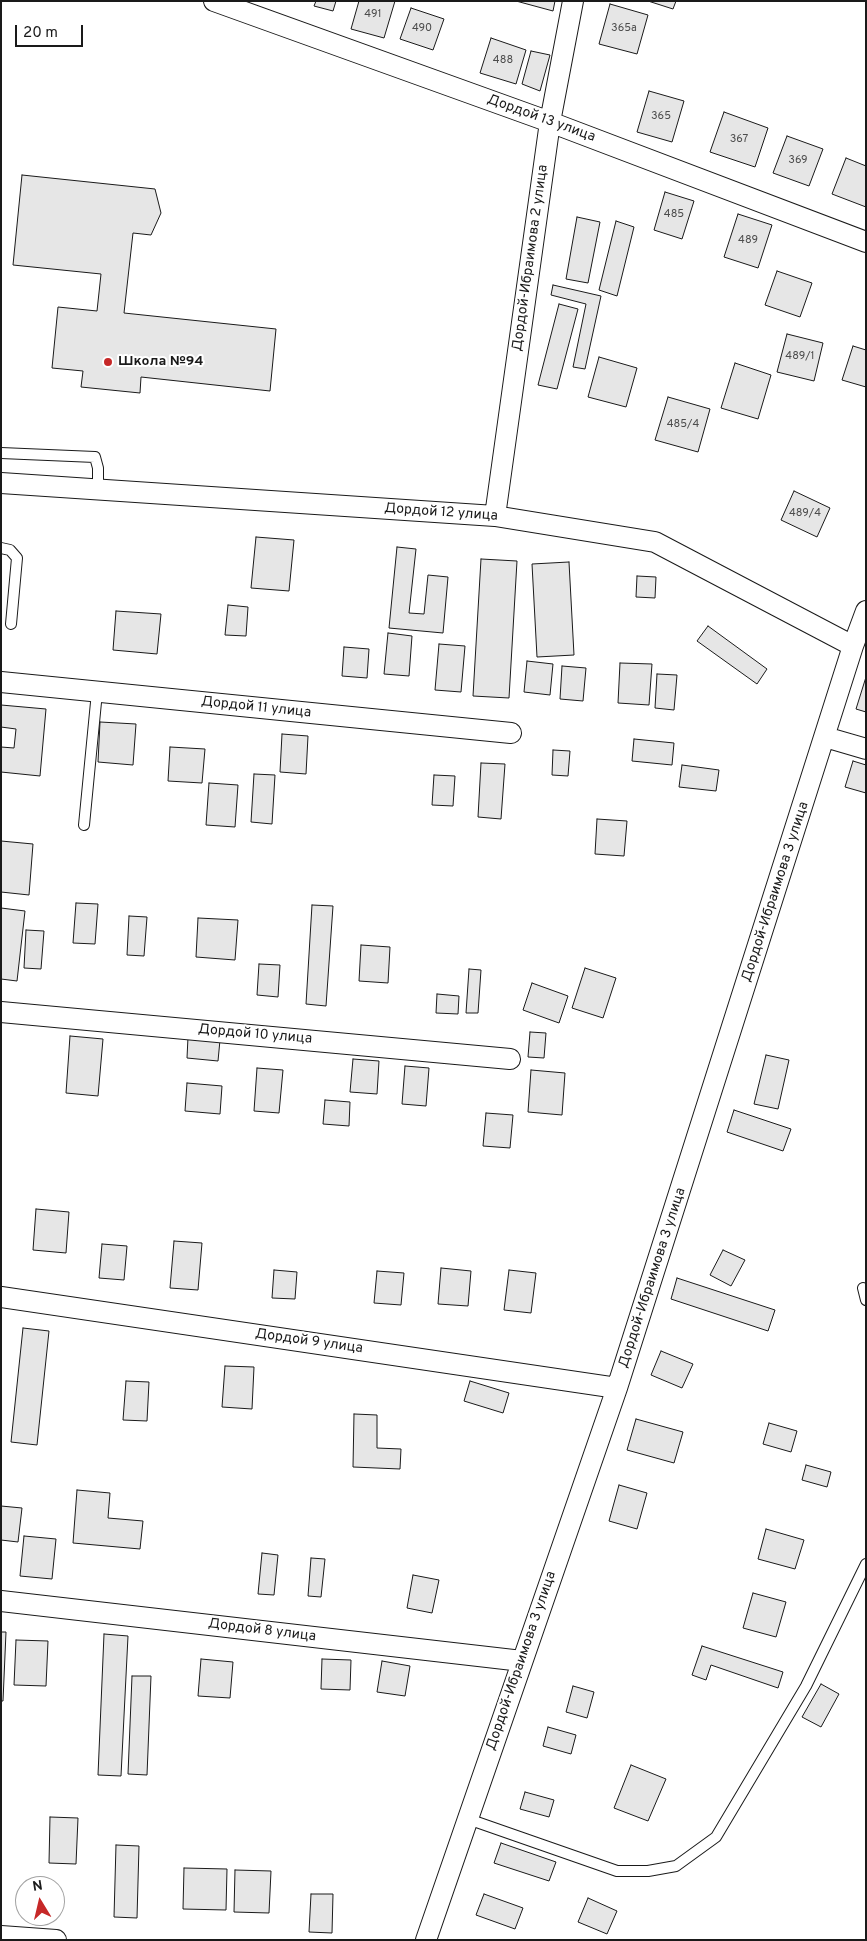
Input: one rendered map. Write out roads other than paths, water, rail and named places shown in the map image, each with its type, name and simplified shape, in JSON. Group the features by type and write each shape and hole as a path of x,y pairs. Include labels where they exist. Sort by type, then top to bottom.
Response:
{"street":[{"name":"Дордой 13 улица","path":"214,1 550,122 866,242"},
{"name":"Дордой-Ибраимова 2 улица","path":"494,516 550,122 573,1"},
{"name":"Дордой 12 улица","path":"1,482 494,516 655,542 853,646"},
{"name":"Дордой-Ибраимова 3 улица","path":"426,1940 618,1388 853,646 866,611"},
{"name":"Дордой 11 улица","path":"1,682 511,733"},
{"path":"825,737 866,749"},
{"name":"Дордой 10 улица","path":"1,1012 510,1058"},
{"name":"Дордой 9 улица","path":"1,1297 618,1388"},
{"name":"Дордой 8 улица","path":"1,1601 522,1661"},
{"path":"1,1936 56,1940"}],"lane":[{"path":"1,453 95,457 98,468 98,489"},
{"path":"1,548 10,550 18,558 10,624"},
{"path":"84,825 97,692"},
{"path":"864,1288 866,1300"},
{"path":"468,1819 617,1870 648,1871 676,1866 716,1837 806,1686 866,1564"}],"place":[{"name":"Школа №94","path":"108,362"}]}
